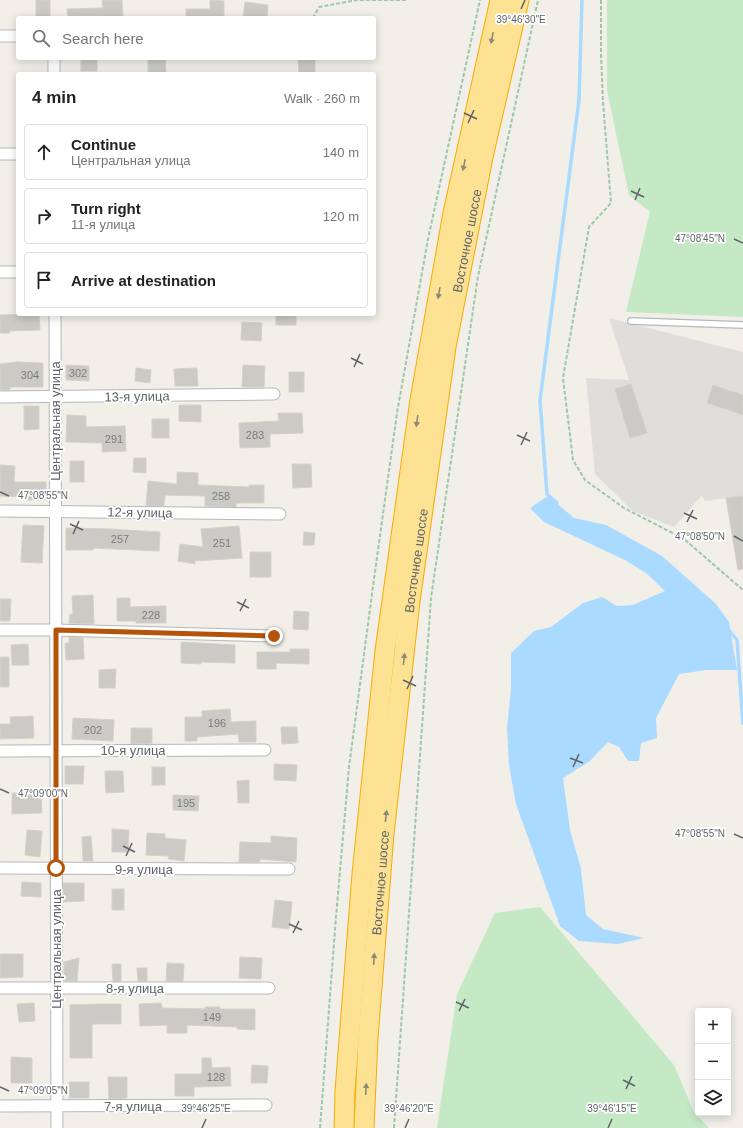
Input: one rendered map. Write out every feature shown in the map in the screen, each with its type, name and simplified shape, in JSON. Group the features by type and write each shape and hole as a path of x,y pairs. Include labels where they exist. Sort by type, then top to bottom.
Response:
{"highway":[{"name":"Восточное шоссе","path":"344,1128 345,1092 362,874 385,651 420,400 453,213 500,0"},
{"name":"Восточное шоссе","path":"364,1128 368,1038 384,834 411,593 446,347 483,157 519,0"}],"street":[{"path":"0,36 16,36"},
{"path":"54,60 54,72"},
{"path":"0,154 16,154"},
{"path":"0,272 16,272"},
{"name":"Центральная улица","path":"55,316 57,1128"},
{"name":"13-я улица","path":"0,397 274,394"},
{"name":"12-я улица","path":"0,511 280,514"},
{"path":"0,630 56,630 274,636"},
{"name":"10-я улица","path":"0,751 266,750"},
{"name":"9-я улица","path":"0,868 289,869"},
{"name":"8-я улица","path":"0,988 269,988"},
{"name":"7-я улица","path":"0,1106 266,1105"}],"lane":[{"path":"631,321 743,325"}],"path":[{"path":"313,16 319,7 357,0 406,0"},
{"path":"394,1128 431,598 478,276 538,0"},
{"path":"601,0 602,75 611,203 589,227 563,378 573,460 585,480 624,508 684,539 743,590"}],"shaded area":[{"path":"609,318 743,352 743,496 705,501 702,495 674,527 633,511 595,474 586,378 629,380"}],"green space":[{"path":"607,0 743,0 743,317 626,312 650,212 629,195 607,90"},
{"path":"540,907 674,1065 695,1116 698,1116 709,1128 437,1128 457,994 495,913"}],"water":[{"path":"548,496 574,518 606,525 662,556 716,604 729,622 737,670 706,670 679,674 656,718 657,738 641,743 639,761 628,761 619,747 608,742 590,761 563,778 570,830 581,869 586,915 603,929 644,938 618,944 579,941 560,926 516,804 509,765 507,728 511,689 511,653 534,631 551,627 583,603 602,597 617,606 633,605 665,591 646,573 625,560 544,522 530,508"}],"building":[{"path":"36,0 50,0 50,16 36,16"},
{"path":"102,0 122,0 123,16 68,16 67,9 103,8"},
{"path":"210,0 224,1 224,16 186,16 186,9 210,9"},
{"path":"245,2 268,5 267,16 243,16"},
{"path":"81,60 97,60 97,71 81,71"},
{"path":"148,60 165,60 166,72 148,72"},
{"path":"298,60 315,60 315,72 299,72"},
{"path":"0,315 39,316 40,330 9,331 10,333 0,333"},
{"path":"276,316 296,316 296,325 276,325"},
{"path":"242,322 262,323 261,341 241,340"},
{"path":"16,362 43,363 43,387 10,387 10,390 0,390 0,364"},
{"path":"66,365 89,366 89,381 66,380"},
{"path":"243,365 265,366 264,387 242,387"},
{"path":"136,368 151,370 150,383 135,381"},
{"path":"197,368 198,386 175,386 174,369"},
{"path":"289,372 304,372 304,392 289,392"},
{"path":"631,384 647,433 630,438 615,389"},
{"path":"713,385 743,395 743,415 707,403"},
{"path":"179,405 201,405 201,422 179,421"},
{"path":"24,406 39,406 39,429 24,430"},
{"path":"278,413 302,413 303,433 270,434 270,447 240,448 239,423 279,421"},
{"path":"67,415 86,416 86,427 125,426 126,451 102,452 102,443 66,442"},
{"path":"152,419 169,419 169,438 152,438"},
{"path":"134,458 146,458 146,473 133,472"},
{"path":"70,461 84,461 84,482 70,482"},
{"path":"292,464 311,464 312,487 293,488"},
{"path":"0,465 15,466 14,482 46,482 46,500 25,500 25,497 0,496"},
{"path":"177,472 198,473 198,485 249,487 249,485 264,485 264,503 236,503 236,507 205,506 205,496 165,495 164,506 146,506 148,481 177,484"},
{"path":"743,496 743,569 738,570 726,498"},
{"path":"23,525 44,526 42,563 21,562"},
{"path":"239,526 242,558 195,561 195,564 178,561 180,544 203,547 201,529"},
{"path":"66,528 160,532 159,551 93,548 93,550 66,550"},
{"path":"304,532 315,533 314,545 303,545"},
{"path":"250,552 271,552 271,577 250,577"},
{"path":"93,595 94,624 69,623 70,614 73,614 72,596"},
{"path":"117,598 130,598 130,607 166,606 166,623 136,623 136,621 117,621"},
{"path":"0,599 11,599 10,621 0,621"},
{"path":"294,611 309,612 308,630 293,629"},
{"path":"69,637 83,638 84,659 66,660 65,643 69,643"},
{"path":"181,642 235,645 235,663 181,663"},
{"path":"28,644 29,665 12,665 11,645"},
{"path":"290,649 309,649 309,664 276,663 276,669 257,669 257,652 290,652"},
{"path":"0,657 9,657 9,687 0,687"},
{"path":"116,669 115,688 99,688 99,670"},
{"path":"230,709 231,722 256,721 256,742 239,742 238,734 197,737 197,741 185,741 185,717 202,717 202,711"},
{"path":"33,716 34,738 0,739 0,724 11,724 10,717"},
{"path":"73,718 114,720 113,741 72,739"},
{"path":"281,727 297,727 298,743 282,744"},
{"path":"131,728 152,728 152,743 131,744"},
{"path":"274,764 297,765 296,781 274,780"},
{"path":"65,766 84,766 83,784 65,784"},
{"path":"152,767 165,767 165,785 152,785"},
{"path":"105,771 123,771 124,792 106,793"},
{"path":"249,780 249,803 238,803 237,781"},
{"path":"12,793 41,793 42,813 12,814"},
{"path":"173,795 199,796 198,811 173,810"},
{"path":"112,829 129,830 128,852 112,852"},
{"path":"27,830 42,831 40,857 25,855"},
{"path":"147,833 165,834 165,838 186,840 184,861 168,859 169,856 146,855"},
{"path":"91,836 93,861 83,861 82,837"},
{"path":"271,836 297,838 296,862 260,859 260,862 239,862 240,842 271,843"},
{"path":"22,882 41,883 41,897 21,896"},
{"path":"63,883 84,883 84,901 63,902"},
{"path":"112,889 124,889 124,910 112,910"},
{"path":"275,900 292,902 289,929 272,927"},
{"path":"0,954 23,954 23,977 0,978"},
{"path":"240,957 262,958 261,979 239,978"},
{"path":"79,958 77,981 64,981 64,962"},
{"path":"167,963 184,964 183,981 166,981"},
{"path":"112,964 121,964 121,981 113,981"},
{"path":"137,968 147,968 147,981 138,981"},
{"path":"34,1003 35,1021 19,1022 17,1004"},
{"path":"161,1003 162,1008 205,1009 205,1007 220,1007 220,1009 255,1009 255,1030 237,1029 237,1027 187,1025 187,1033 167,1033 167,1025 140,1026 139,1004"},
{"path":"121,1004 121,1024 92,1024 92,1058 70,1058 70,1005"},
{"path":"11,1057 32,1058 32,1083 11,1083"},
{"path":"202,1058 211,1058 212,1068 230,1067 231,1086 194,1087 194,1096 175,1096 175,1074 202,1074"},
{"path":"252,1065 268,1066 267,1083 251,1083"},
{"path":"108,1077 127,1077 127,1098 109,1099"},
{"path":"69,1082 89,1082 89,1098 69,1098"}],"waterway":[{"path":"557,503 547,494 540,400 579,100 582,0"},
{"path":"728,629 737,640 743,723"}],"route":[{"path":"56,868 56,630 274,636"}]}
